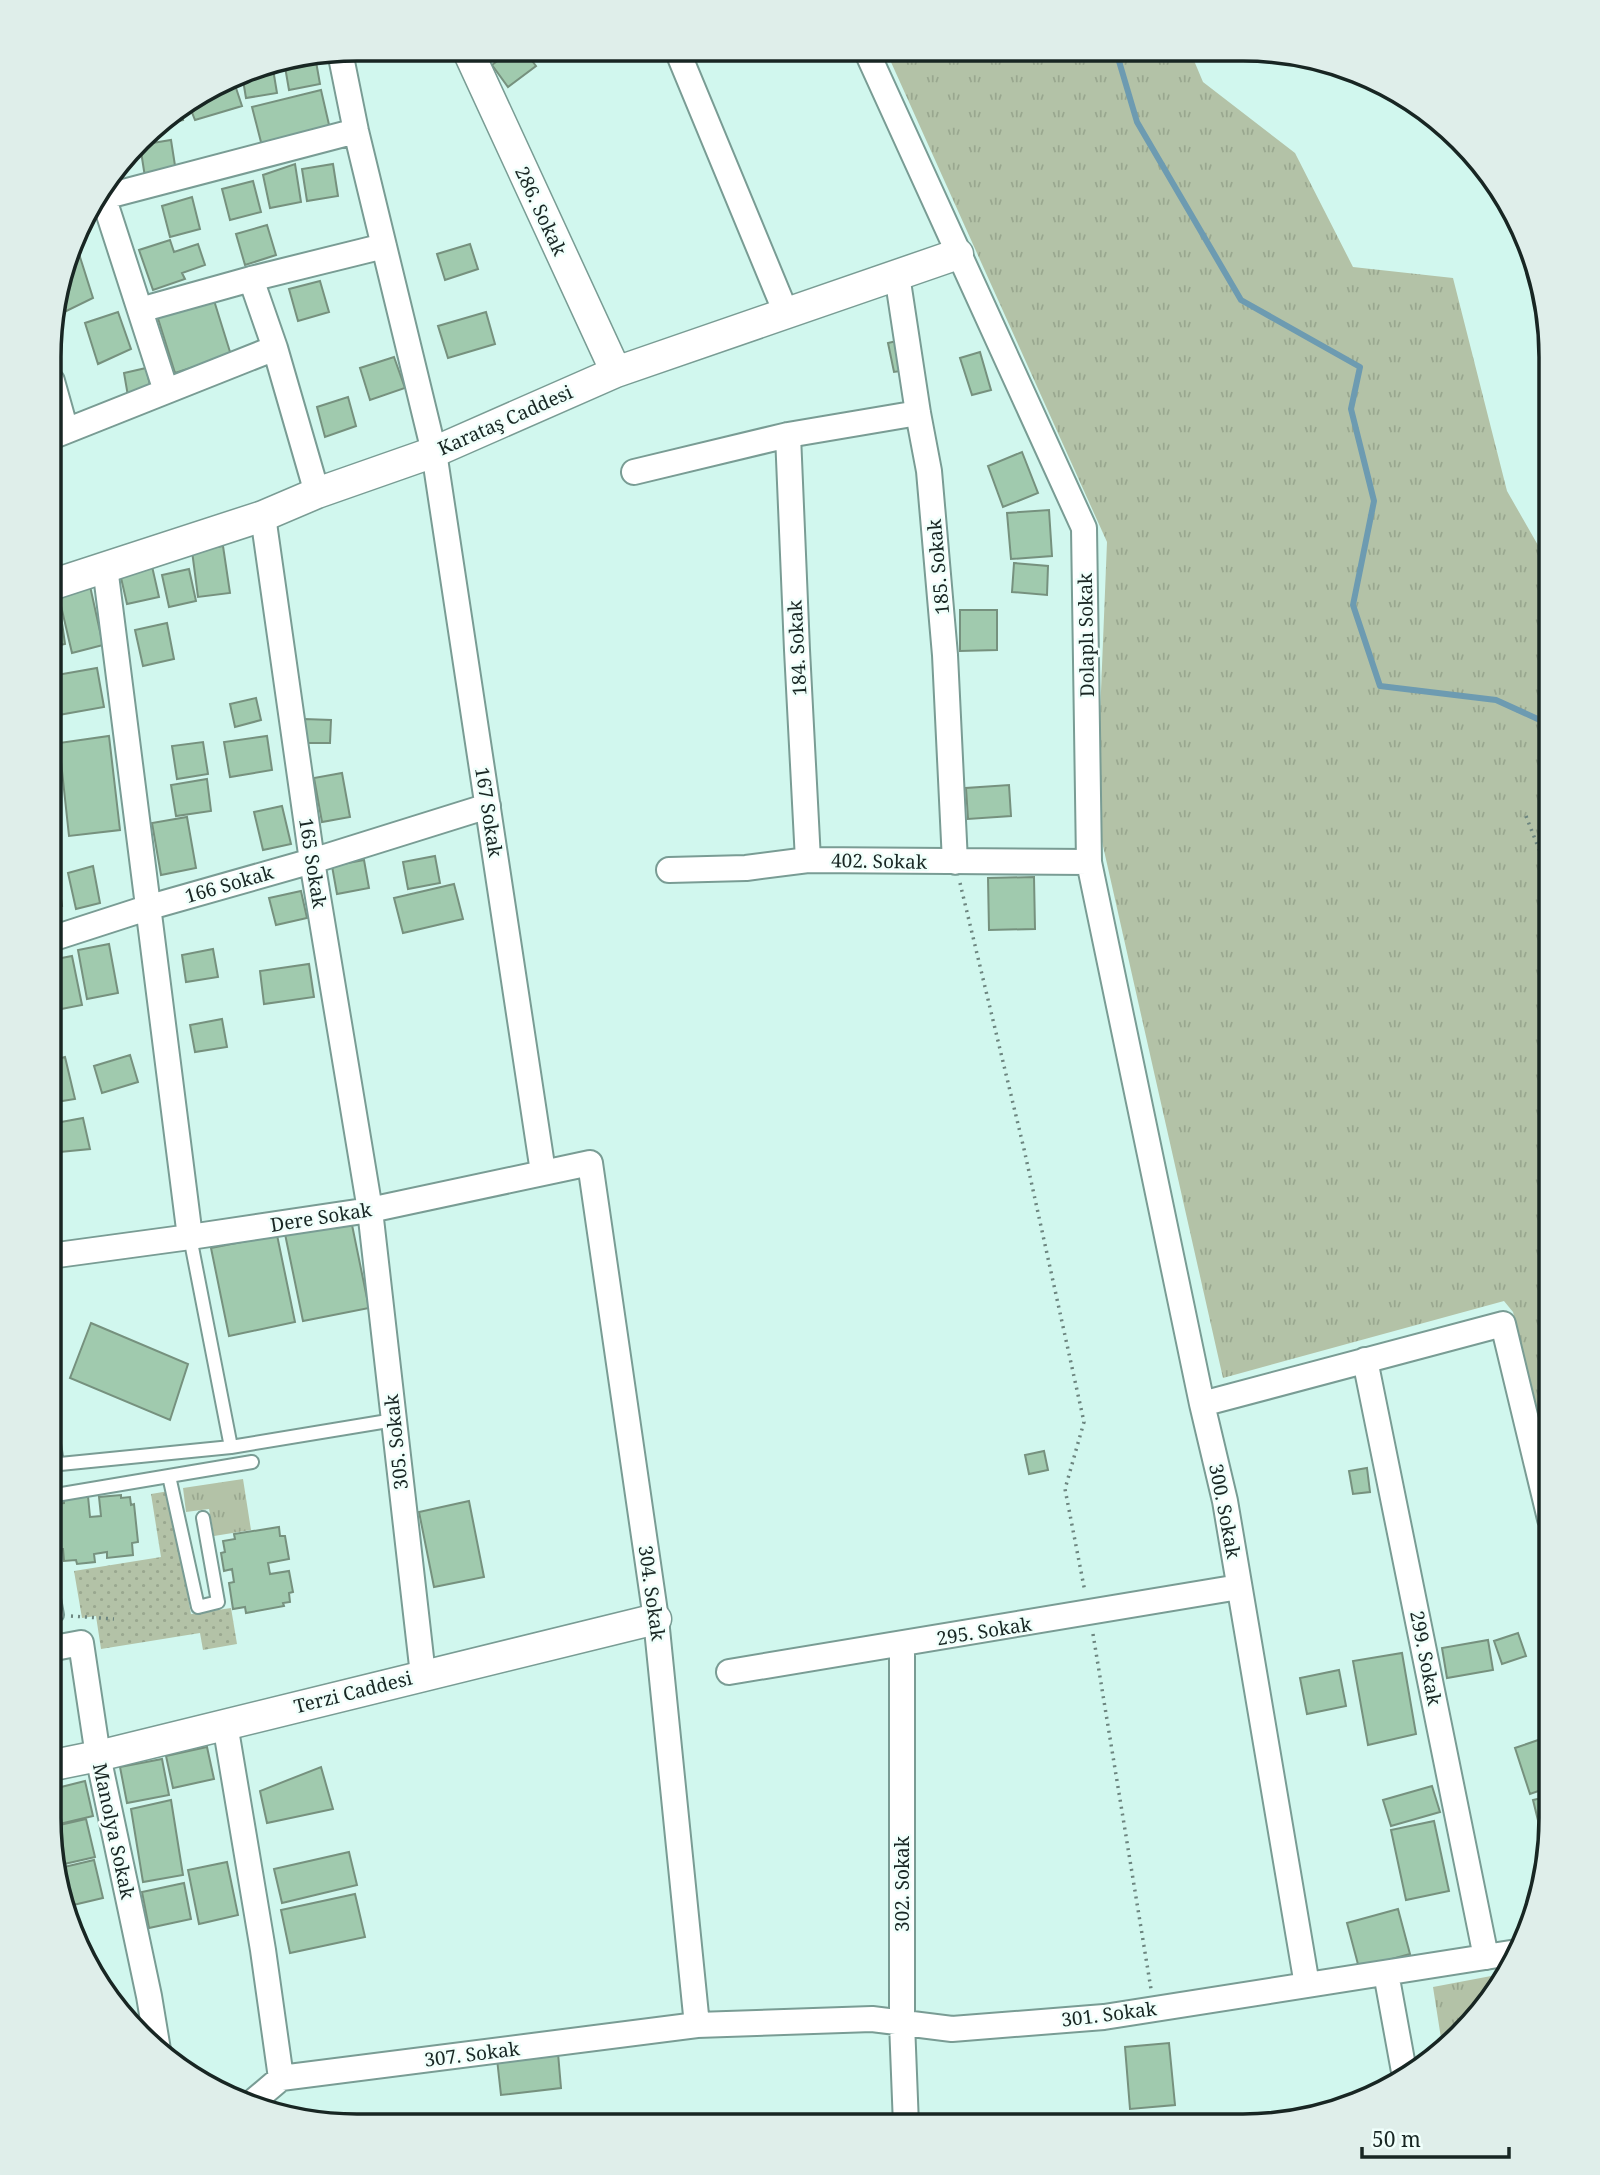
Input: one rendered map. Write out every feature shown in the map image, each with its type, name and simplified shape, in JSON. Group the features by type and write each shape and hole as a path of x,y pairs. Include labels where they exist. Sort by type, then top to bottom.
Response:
{"street":[{"name":"286. Sokak","path":"472,61 615,372"},
{"path":"682,61 786,313"},
{"name":"Dolaplı Sokak","path":"871,61 1084,528 1089,862 1125,1041"},
{"name":"167 Sokak","path":"342,62 356,131 434,452 543,1172"},
{"path":"113,191 356,131"},
{"path":"106,201 166,391"},
{"path":"140,310 251,279 384,247"},
{"name":"Karataş Caddesi","path":"61,582 263,516 317,493 434,452 615,372 958,254"},
{"name":"185. Sokak","path":"897,275 929,471 943,629 955,862"},
{"path":"251,279 275,348 317,493"},
{"path":"61,433 275,348"},
{"path":"634,472 788,435 918,413"},
{"name":"184. Sokak","path":"788,435 808,860"},
{"name":"165 Sokak","path":"263,516 312,860 370,1210"},
{"path":"105,567 190,1237"},
{"name":"166 Sokak","path":"61,936 149,906 488,806"},
{"name":"402. Sokak","path":"669,870 746,868 808,860 1089,862"},
{"name":"300. Sokak","path":"1125,1041 1225,1502 1307,1985"},
{"name":"Dere Sokak","path":"61,1255 370,1210 590,1163"},
{"name":"304. Sokak","path":"590,1163 656,1619 696,2025"},
{"name":"305. Sokak","path":"370,1210 423,1675"},
{"path":"1202,1404 1503,1324 1539,1473"},
{"name":"299. Sokak","path":"1365,1360 1486,1957"},
{"name":"295. Sokak","path":"729,1672 1240,1587"},
{"name":"Terzi Caddesi","path":"61,1764 656,1619"},
{"name":"Manolya Sokak","path":"61,1647 81,1643 98,1756 155,2034"},
{"name":"302. Sokak","path":"902,1644 902,2023 906,2114"},
{"path":"225,1724 263,1950 281,2078 259,2097"},
{"name":"301. Sokak","path":"696,2025 872,2019 952,2029 1104,2017 1505,1954"},
{"path":"1386,1973 1403,2066"},
{"name":"307. Sokak","path":"281,2078 696,2025"}],"lane":[{"path":"190,1237 231,1447"},
{"path":"61,1464 231,1447 394,1420"},
{"path":"61,1494 252,1462"},
{"path":"169,1476 198,1607 218,1602 203,1518"}],"path":[{"path":"1526,816 1539,849"},
{"path":"955,862 1027,1162 1084,1422 1065,1489 1089,1614 1155,2008"},
{"path":"61,1616 114,1619"}],"green space":[{"path":"891,61 1194,61 1203,82 1295,153 1353,267 1453,278 1507,491 1539,547 1539,1419 1513,1312 1504,1301 1223,1378 1096,815 1107,542"},
{"path":"243,1479 251,1530 214,1536 209,1509 186,1512 183,1488"},
{"path":"169,1491 191,1614 231,1608 237,1644 203,1650 200,1633 101,1649 96,1616 82,1618 74,1571 161,1557 151,1494"},
{"path":"1493,1976 1478,1998 1441,2037 1433,1987"}],"building":[{"path":"497,61 532,61 536,66 508,87 492,65"},
{"path":"316,64 320,84 289,90 286,70"},
{"path":"274,73 277,93 246,98 244,84"},
{"path":"236,88 242,106 195,120 192,112"},
{"path":"321,90 330,129 262,146 252,107"},
{"path":"171,140 176,172 145,177 142,155 154,143"},
{"path":"295,164 301,202 270,208 263,175"},
{"path":"333,164 338,196 307,201 302,169"},
{"path":"253,181 261,212 230,220 222,189"},
{"path":"192,197 200,229 170,237 162,206"},
{"path":"267,225 276,255 245,265 236,234"},
{"path":"170,240 174,252 198,244 205,265 182,273 185,279 153,290 139,250"},
{"path":"470,244 478,269 445,280 437,254"},
{"path":"79,258 93,298 65,312 71,280"},
{"path":"320,281 329,312 298,321 289,289"},
{"path":"212,294 231,355 175,373 156,312"},
{"path":"118,312 131,349 98,364 85,323"},
{"path":"486,312 495,344 448,358 438,326"},
{"path":"901,340 908,370 894,372 888,343"},
{"path":"980,352 991,390 972,395 960,358"},
{"path":"394,357 405,388 370,400 360,368"},
{"path":"146,368 151,389 128,396 124,373"},
{"path":"348,397 356,426 325,437 317,407"},
{"path":"1022,452 1038,493 1003,507 988,466"},
{"path":"1049,510 1052,556 1011,559 1007,513"},
{"path":"223,546 230,593 198,597 192,551"},
{"path":"151,562 159,597 127,604 119,569"},
{"path":"1014,563 1048,566 1047,595 1012,592"},
{"path":"189,569 196,601 169,607 162,575"},
{"path":"90,586 103,645 72,653 61,606 61,592"},
{"path":"960,610 997,610 997,650 960,651"},
{"path":"61,615 65,644 61,645"},
{"path":"167,623 174,659 143,666 135,630"},
{"path":"97,668 104,707 61,715 61,674"},
{"path":"256,698 261,720 235,727 230,704"},
{"path":"304,719 331,720 330,743 304,743"},
{"path":"109,736 120,830 69,836 61,743"},
{"path":"267,736 272,770 230,777 224,742"},
{"path":"203,742 208,774 177,779 172,746"},
{"path":"342,773 350,817 322,822 314,778"},
{"path":"207,779 211,811 176,816 171,785"},
{"path":"1009,785 1011,816 968,819 966,788"},
{"path":"282,806 291,844 263,850 254,812"},
{"path":"187,817 196,868 161,875 152,823"},
{"path":"435,856 440,883 408,889 403,862"},
{"path":"364,860 369,888 337,894 332,866"},
{"path":"93,866 100,903 76,909 68,873"},
{"path":"1034,877 1035,929 989,930 988,878"},
{"path":"454,884 463,919 403,933 394,898"},
{"path":"301,891 307,918 276,925 269,898"},
{"path":"109,944 118,993 87,999 78,950"},
{"path":"213,949 218,977 186,982 182,955"},
{"path":"72,956 82,1005 61,1009 61,958"},
{"path":"309,964 314,997 264,1004 260,971"},
{"path":"222,1019 227,1047 195,1052 190,1025"},
{"path":"130,1055 138,1082 102,1093 94,1066"},
{"path":"65,1057 75,1099 61,1101 61,1058"},
{"path":"83,1118 90,1149 61,1152 61,1122"},
{"path":"351,1220 369,1308 303,1321 285,1234"},
{"path":"277,1235 295,1322 229,1336 211,1248"},
{"path":"91,1323 188,1364 170,1420 70,1378"},
{"path":"1044,1451 1048,1470 1029,1474 1025,1455"},
{"path":"1367,1468 1370,1492 1353,1494 1349,1471"},
{"path":"88,1496 90,1517 101,1516 99,1497 130,1497 131,1505 134,1504 138,1542 132,1543 133,1555 107,1558 107,1552 94,1554 95,1562 77,1564 76,1560 64,1561 61,1549 61,1503 64,1503 64,1499"},
{"path":"469,1501 484,1577 434,1587 419,1512"},
{"path":"279,1527 280,1536 285,1536 289,1559 268,1563 270,1574 289,1571 293,1592 289,1593 290,1602 283,1603 284,1606 246,1613 245,1607 233,1609 229,1583 234,1582 232,1569 224,1571 221,1553 225,1552 223,1541 235,1539 234,1534"},
{"path":"1518,1633 1526,1656 1502,1664 1494,1641"},
{"path":"1488,1640 1493,1670 1447,1678 1442,1648"},
{"path":"1402,1653 1416,1734 1368,1745 1353,1661"},
{"path":"1339,1670 1346,1706 1307,1714 1300,1678"},
{"path":"1539,1740 1539,1791 1530,1794 1515,1748"},
{"path":"207,1747 214,1779 173,1788 166,1756"},
{"path":"162,1759 169,1795 127,1803 120,1767"},
{"path":"321,1767 333,1809 267,1823 260,1791"},
{"path":"85,1781 93,1816 61,1824 61,1787"},
{"path":"1432,1786 1440,1812 1391,1826 1383,1800"},
{"path":"1539,1799 1539,1823 1533,1800"},
{"path":"171,1800 183,1875 143,1882 131,1809"},
{"path":"86,1819 95,1857 65,1864 61,1825"},
{"path":"1434,1821 1449,1891 1406,1900 1391,1830"},
{"path":"349,1852 357,1885 282,1903 274,1869"},
{"path":"94,1860 103,1898 74,1905 66,1867"},
{"path":"227,1862 238,1915 199,1924 188,1870"},
{"path":"184,1883 191,1919 149,1928 142,1892"},
{"path":"355,1894 365,1937 290,1953 281,1910"},
{"path":"1398,1909 1410,1954 1359,1968 1347,1923"},
{"path":"1169,2043 1175,2105 1130,2109 1125,2047"},
{"path":"558,2053 561,2088 501,2095 497,2059"}],"waterway":[{"path":"1119,61 1137,122 1241,300 1360,367 1351,409 1374,501 1353,605 1380,686 1496,700 1539,720"}]}
